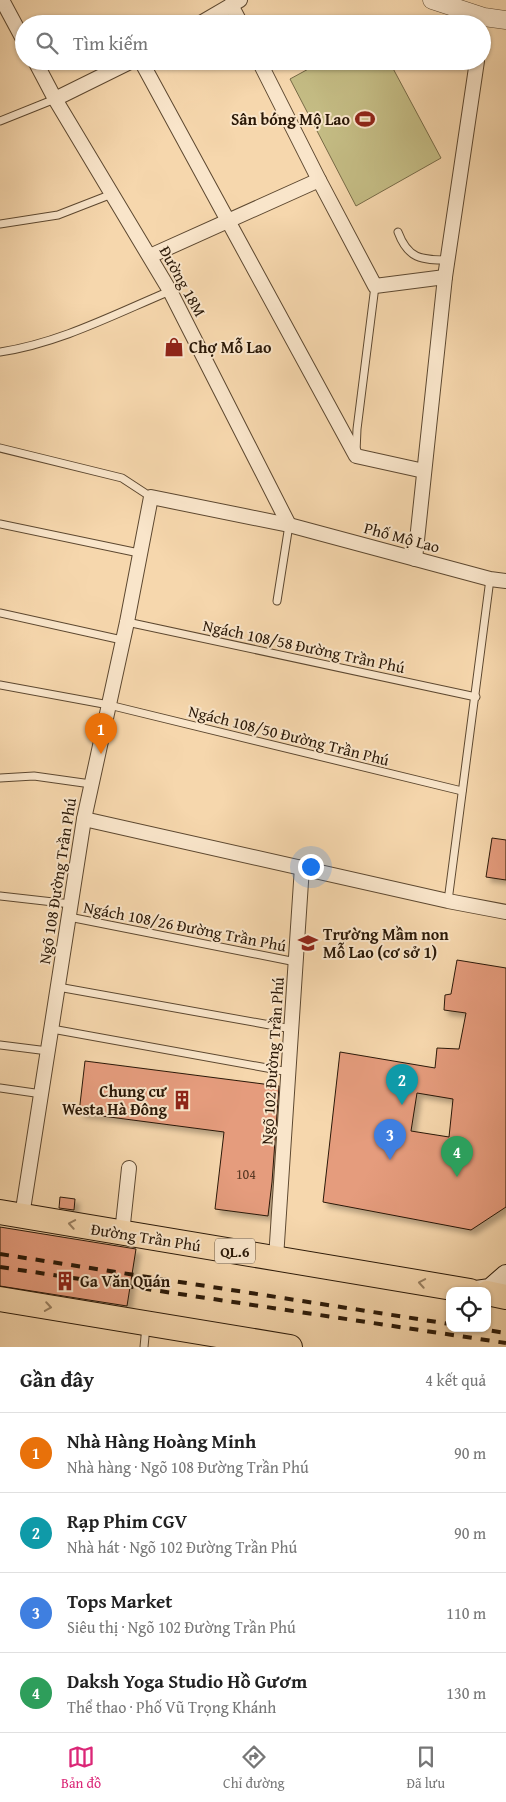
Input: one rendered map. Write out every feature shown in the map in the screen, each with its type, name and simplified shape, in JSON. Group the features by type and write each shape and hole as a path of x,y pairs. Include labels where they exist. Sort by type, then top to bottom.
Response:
{"highway":[{"name":"Đường Trần Phú","path":"11,1214 446,1287"},
{"path":"491,1294 506,1296"},
{"path":"0,1299 146,1323 249,1344 290,1347"}],"main road":[{"path":"491,1288 506,1275"}],"street":[{"path":"432,0 467,15"},
{"path":"7,2 15,20"},
{"path":"214,15 235,3"},
{"path":"491,21 506,20"},
{"name":"Đường 18M","path":"39,70 170,291 288,525"},
{"path":"55,99 114,70"},
{"path":"146,70 356,456 424,470"},
{"path":"264,70 375,286 445,277"},
{"path":"415,559 445,277 476,70"},
{"path":"150,256 319,180"},
{"name":"Phố Mộ Lao","path":"151,496 288,525 506,582"},
{"name":"Ngõ 108 Đường Trần Phú","path":"11,1214 42,1094 84,819 127,622 151,496"},
{"path":"84,819 448,901 506,912"},
{"name":"Ngõ 102 Đường Trần Phú","path":"276,1258 302,867"},
{"path":"122,1233 129,1168"}],"lane":[{"path":"0,121 55,99"},
{"path":"0,224 58,215 112,194"},
{"path":"398,232 406,248 416,257 428,260 448,260"},
{"path":"356,456 357,429 375,286"},
{"path":"0,352 35,345 66,335 170,291"},
{"path":"0,448 122,478 151,496"},
{"path":"0,524 139,553"},
{"path":"277,601 288,525"},
{"path":"448,901 490,579"},
{"path":"0,613 122,640"},
{"name":"Ngách 108/58 Đường Trần Phú","path":"127,622 476,697"},
{"name":"Ngách 108/50 Đường Trần Phú","path":"0,686 108,705 462,792"},
{"path":"0,778 34,776 91,784"},
{"name":"Ngách 108/26 Đường Trần Phú","path":"0,896 70,910 296,962"},
{"path":"58,987 292,1029"},
{"path":"52,1028 289,1072"},
{"path":"0,1045 48,1052"},
{"path":"0,1088 42,1094"},
{"path":"144,1347 146,1323"}],"shaded area":[{"name":"Sân bóng Mộ Lao","path":"306,70 394,70 441,158 356,206 290,79"}],"building":[{"path":"492,838 506,840 506,880 486,877"},
{"path":"457,960 506,968 506,1207 471,1230 323,1202 340,1052 435,1068 437,1048 459,1049 466,1013 444,1010 445,995 451,994","holes":["417,1093 453,1099 449,1137 411,1131"]},
{"name":"Chung cư Westa Hà Đông","path":"85,1061 279,1086 268,1216 215,1209 224,1132 79,1113"},
{"path":"60,1197 75,1199 74,1210 59,1208"},
{"name":"Ga Văn Quán","path":"0,1227 136,1249 127,1306 0,1286"}],"railway":[{"path":"0,1254 446,1323"},
{"path":"0,1267 506,1343"},
{"path":"491,1331 506,1333"}],"place":[{"name":"Sân bóng Mộ Lao","path":"365,119"},
{"name":"Chợ Mỗ Lao","path":"174,347"},
{"name":"Nhà Hàng Hoàng Minh","path":"101,754"},
{"name":"Trường Mầm non Mỗ Lao (cơ sở 1)","path":"308,943"},
{"name":"Chung cư Westa Hà Đông","path":"182,1100"},
{"name":"Rạp Phim CGV","path":"402,1105"},
{"name":"Tops Market","path":"390,1160"},
{"name":"Daksh Yoga Studio Hồ Gươm","path":"457,1177"},
{"name":"Ga Văn Quán","path":"65,1281"}]}
